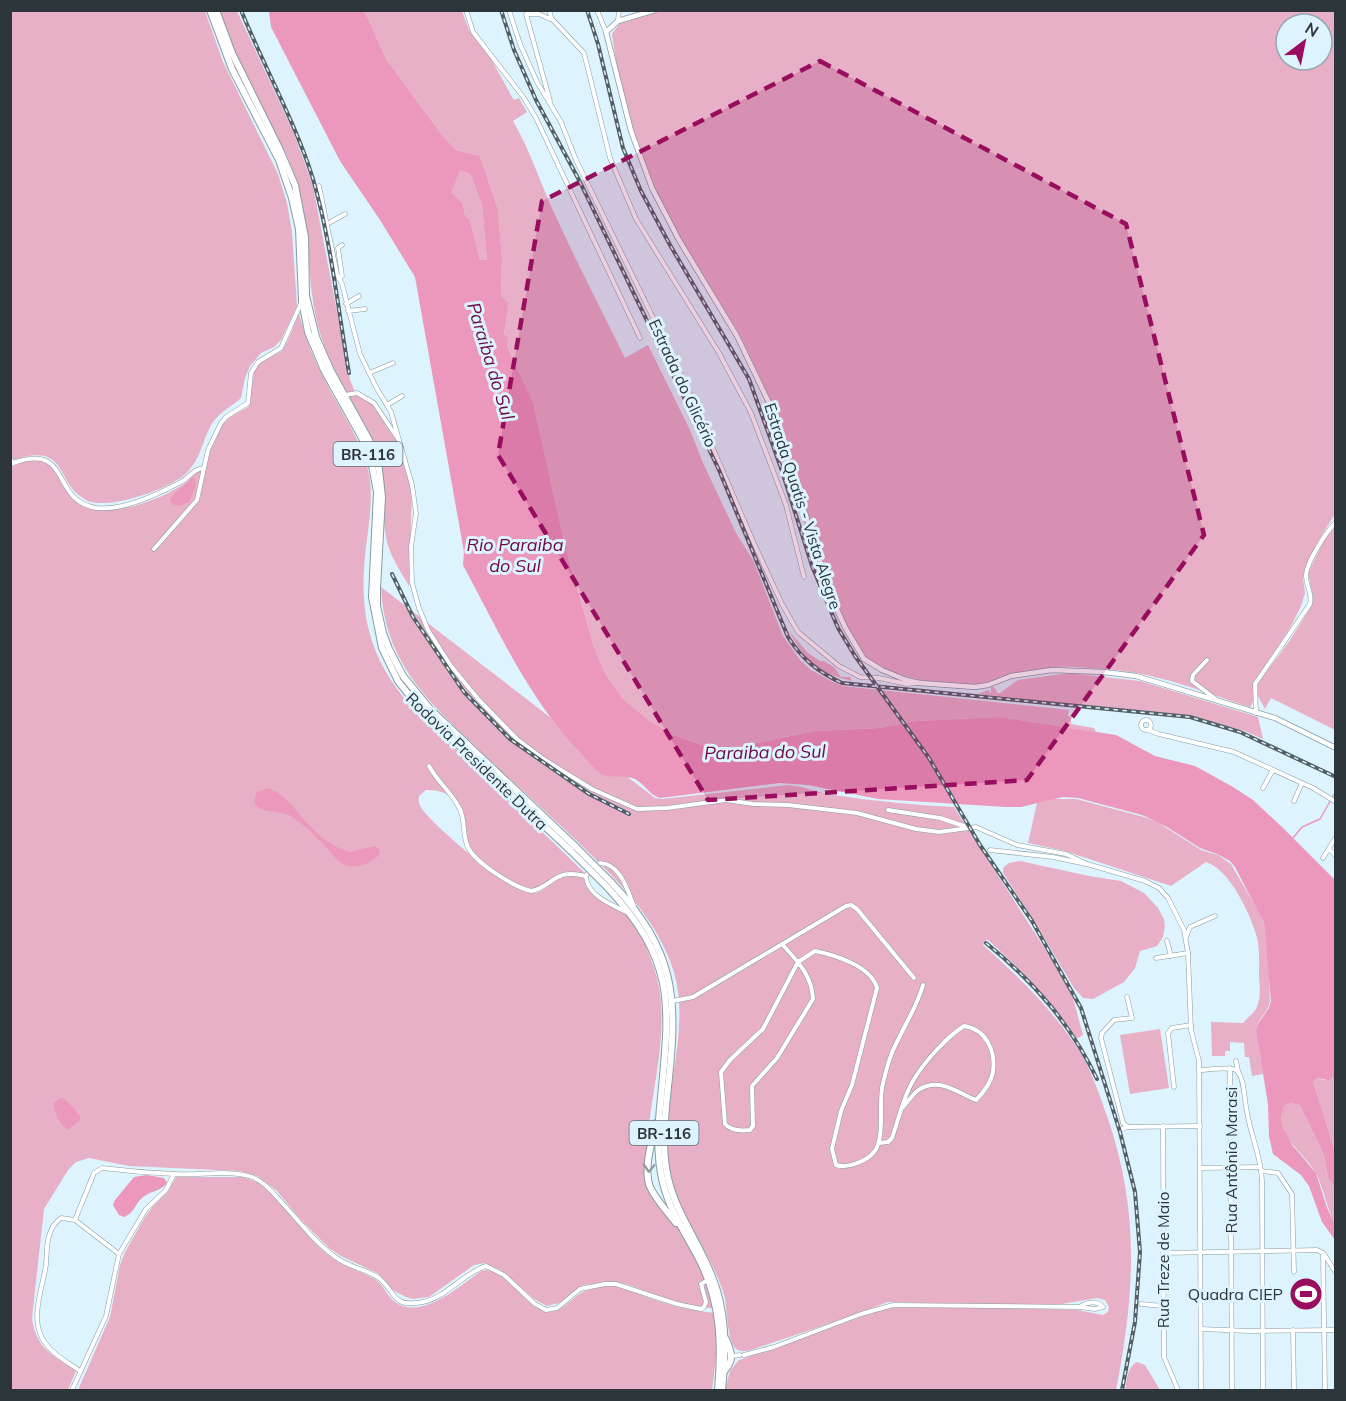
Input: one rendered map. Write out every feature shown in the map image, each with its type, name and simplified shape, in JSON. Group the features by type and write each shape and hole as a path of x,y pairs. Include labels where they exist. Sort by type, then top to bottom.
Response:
{"highway":[{"name":"Rodovia Presidente Dutra","path":"210,10 232,69 279,160 289,188 298,230 302,301 308,332 315,350 362,438 375,475 377,514 372,597 378,634 389,664 398,681 420,709 573,849"},
{"name":"Rodovia Presidente Dutra","path":"216,10 231,53 295,185 305,237 306,296 309,313 323,355 369,440 382,482 377,606 383,633 396,664 414,692 430,709 609,884 634,912 660,950 673,1000 673,1035 664,1122 666,1163 674,1198 681,1216 698,1247 720,1299 725,1334 724,1371 720,1390"},
{"name":"Rodovia Presidente Dutra","path":"634,912 658,960 667,1001 668,1023 658,1154 663,1184 708,1280 718,1323 720,1390"},
{"path":"660,1108 651,1143 650,1186 688,1237"},
{"path":"724,1371 739,1355 725,1334"}],"street":[{"path":"466,10 473,32 512,81 536,118 640,338"},
{"name":"Estrada do Glicério","path":"508,10 524,54 561,122 576,160 684,381 756,549 798,632 839,666 860,677 879,678 907,684 920,683"},
{"path":"549,10 551,18"},
{"path":"597,10 606,32 618,21 655,10"},
{"path":"618,21 619,10"},
{"path":"552,108 527,12 551,18 584,53 610,158 648,241 719,353 751,413 786,504 804,577"},
{"name":"Estrada Quatis - Vista Alegre","path":"606,32 631,131 652,188 679,240 738,336 759,380 778,428 833,601 858,650 873,665 893,675 920,683 982,687 1023,674 1052,670 1136,676 1286,723 1335,748"},
{"path":"319,186 339,279 360,354 387,405 401,442 412,485 416,513 411,547 412,583 428,630 451,666 478,700 517,739 591,789 637,809 667,808 726,800 857,813 916,830 939,832 976,827 1017,845 1066,854 1087,864"},
{"path":"327,224 345,214"},
{"path":"339,279 342,276 338,248 342,245"},
{"path":"346,304 359,296"},
{"path":"154,549 197,500 213,437 226,417 248,403 250,373 258,362 281,348 302,301"},
{"path":"348,311 365,309"},
{"path":"369,373 393,363"},
{"path":"345,395 357,393 374,403 401,442"},
{"path":"387,405 402,396"},
{"path":"10,458 12,464 34,457 45,459 54,467 75,497 87,506 102,508 140,501 181,482 196,470 204,468"},
{"path":"1256,713 1256,684 1309,608 1312,599 1306,572 1335,522"},
{"path":"1207,660 1193,675 1192,681 1218,700"},
{"path":"1148,730 1226,749 1302,783 1335,801"},
{"path":"429,766 457,804 463,817 468,848 483,863 512,883 531,891 562,875 586,876"},
{"path":"1263,788 1273,770"},
{"path":"1294,801 1302,783"},
{"path":"888,810 940,818 967,827"},
{"path":"1323,858 1335,837"},
{"path":"1329,849 1335,856"},
{"path":"990,850 1053,857 1087,864 1145,881 1159,888 1175,907 1188,953 1191,1025 1200,1071 1201,1390"},
{"path":"604,863 613,867 621,876 634,912 592,892 586,884 586,876 597,864 604,863"},
{"path":"673,1000 693,998 851,905 857,909 914,978"},
{"path":"1186,940 1190,927 1215,916"},
{"path":"1167,941 1171,956"},
{"path":"782,944 798,962 807,973 813,999 777,1058 752,1086 753,1126 750,1131 728,1128 725,1124 722,1072 730,1060 763,1029 798,962 815,951 832,954 845,959 875,979 877,988 852,1085 841,1110 832,1149 836,1165 843,1167 862,1161 873,1153 879,1143 882,1089 898,1039 918,1003 923,985"},
{"path":"1156,958 1188,953"},
{"path":"1127,997 1132,1018 1114,1020 1102,1033 1101,1038 1123,1123 1128,1127"},
{"path":"1174,1087 1168,1033 1174,1028 1191,1025"},
{"path":"879,1143 888,1143 892,1138 903,1107 915,1076 950,1035 964,1026 975,1027 984,1035 992,1053 993,1074 976,1100 950,1087 935,1083 919,1089 903,1107"},
{"path":"1236,1061 1261,1169 1263,1390"},
{"path":"1200,1071 1231,1068 1238,1072"},
{"name":"Rua Antônio Marasi","path":"1231,1068 1232,1390"},
{"name":"Rua Treze de Maio","path":"1163,1126 1164,1357 1178,1390"},
{"path":"1122,1129 1200,1126"},
{"path":"1200,1168 1261,1169 1277,1173 1291,1190 1294,1272"},
{"path":"75,1220 92,1177 99,1169 174,1174 240,1175 254,1178 269,1188 333,1256 351,1267 377,1277 397,1300 405,1303 423,1302 436,1298 458,1281 486,1266 508,1278 535,1304 546,1310 557,1308 580,1289 605,1284 631,1288 677,1304 700,1309 706,1302 701,1284 708,1280"},
{"path":"72,1390 106,1316 119,1254 150,1203 166,1190 174,1174"},
{"path":"80,1371 47,1345 38,1325 41,1285 50,1233 61,1218 75,1220 119,1254"},
{"path":"1163,1253 1317,1250 1323,1253 1335,1273"},
{"path":"1323,1253 1325,1390"},
{"path":"739,1355 774,1347 861,1314 893,1305 1080,1307 1095,1310 1103,1307 1100,1303 1089,1302 1080,1307"},
{"path":"1141,1304 1163,1306"},
{"path":"1201,1329 1335,1330"},
{"path":"1293,1330 1294,1390"}],"highlighted area":[{"path":"820,61 1126,224 1204,535 1027,780 708,800 498,455 542,201"}],"shaded area":[{"path":"661,10 1335,11 1335,514 1305,569 1303,578 1305,593 1301,606 1290,628 1253,684 1253,702 1250,707 1179,684 1124,671 1057,667 997,682 967,685 936,683 904,676 889,671 866,657 854,641 839,610 770,398 740,335 655,191 627,107 612,34 620,23"},
{"path":"10,11 205,11 223,62 278,174 287,203 292,232 297,306 281,340 274,347 261,353 250,366 241,398 213,422 189,471 162,488 135,498 95,503 86,500 76,492 52,459 30,456 11,461"},
{"path":"220,11 237,11 293,131 313,186 350,380 356,394 371,402 380,413 387,428 400,442 412,491 409,586 387,544 383,479 379,460 366,428 333,366 320,333 312,295 304,218 296,180 283,147 244,74"},
{"path":"363,11 462,11 469,30 490,57 512,97 514,100 519,98 527,112 513,121 564,235 625,358 648,345 690,430 736,533 753,560 783,636 800,660 811,670 843,686 1069,710 1068,716 1071,717 1071,724 1094,728 1096,732 1000,717 916,721 879,728 815,731 738,747 713,749 673,735 647,720 624,700 606,675 594,647 565,546 533,402 504,335 509,303 501,296 502,258 498,209 480,156 456,150 442,135 386,59"},
{"path":"460,171 470,174 482,205 487,260 480,260 470,220 465,215 463,204 450,192"},
{"path":"299,313 316,362 356,438 368,470 371,499 364,570 365,613 376,652 385,670 412,707 586,874 585,876 563,875 534,890 527,889 508,880 488,866 473,851 468,843 461,808 447,794 426,790 419,796 419,804 456,843 505,881 519,889 536,893 565,877 585,877 590,890 623,912 637,930 654,968 661,1009 660,1051 648,1135 647,1181 652,1193 692,1248 706,1278 714,1309 672,1301 626,1284 610,1282 583,1285 559,1303 547,1306 534,1299 500,1270 485,1263 474,1265 429,1297 413,1299 394,1291 377,1273 329,1248 300,1219 277,1191 257,1176 239,1171 129,1166 89,1158 76,1162 68,1170 44,1209 32,1318 41,1344 76,1371 68,1390 11,1390 11,467 32,460 42,461 58,474 73,499 84,506 98,510 129,507 161,497 187,481 197,470 202,469 198,496 200,497 216,434 229,418 249,406 254,372 260,363 282,351"},
{"path":"1335,524 1335,730 1271,698 1265,709 1258,696 1258,683 1311,607 1313,597 1308,573 1325,538"},
{"path":"381,587 655,798 788,785 849,797 954,807 1054,963 1073,998 1083,1035 1076,1039 1046,998 1024,974 987,939 983,945 1037,997 1073,1041 1093,1079 1118,1151 1125,1185 1131,1252 1127,1320 1116,1390 725,1390 730,1371 739,1360 883,1309 948,1306 1077,1310 1103,1315 1108,1312 1109,1307 1105,1300 1097,1298 1050,1306 888,1302 751,1350 738,1350 731,1341 724,1295 718,1277 683,1210 670,1176 667,1157 668,1111 679,1017 674,972 667,952 646,917 607,871 454,726 422,692 398,655 390,635"},
{"path":"789,631 808,653 834,667 841,677 850,677 852,681 831,674 814,665"},
{"path":"1069,673 1140,681 1258,717 1263,739 1242,730 1192,717 978,694 988,690 991,693 991,686 997,693 1000,693 1018,680"},
{"path":"1053,799 1076,799 1144,817 1159,823 1201,850 1218,855 1231,864 1264,924 1270,1002 1256,1030 1263,1074 1252,1076 1249,1057 1245,1057 1244,1043 1230,1042 1230,1051 1225,1051 1225,1056 1212,1056 1211,1022 1243,1023 1258,1005 1260,988 1257,939 1253,925 1231,882 1215,866 1206,862 1171,886 1065,851 1028,843 1037,803"},
{"path":"1020,861 1121,881 1144,893 1158,908 1164,919 1163,937 1157,946 1140,951 1135,968 1124,982 1093,999 1083,998 1074,988 1003,873 1003,868 1009,863"},
{"path":"1160,1029 1169,1088 1130,1094 1120,1035"},
{"path":"1332,1077 1335,1079 1335,1151 1313,1082 1317,1078 1324,1080"},
{"path":"1290,1103 1300,1105 1324,1155 1328,1178 1335,1188 1335,1224 1317,1175 1282,1126 1281,1116 1284,1106"},
{"path":"176,1177 241,1177 261,1184 271,1192 322,1250 342,1264 376,1280 395,1302 405,1307 416,1307 440,1299 481,1271 489,1271 505,1279 529,1302 545,1311 551,1312 561,1308 585,1291 596,1287 613,1286 675,1306 715,1313 716,1352 712,1390 78,1390 110,1317 120,1265 125,1252 145,1217 167,1193"},
{"path":"1137,1362 1145,1365 1160,1390 1125,1390 1129,1370"}],"water":[{"name":"Rio Paraiba do Sul","path":"269,11 363,11 386,59 442,135 456,150 480,156 498,209 502,258 501,296 509,303 504,335 508,338 507,346 533,402 565,546 594,647 606,675 624,700 648,720 673,735 713,749 738,747 815,731 879,728 916,721 1000,717 1116,735 1155,756 1195,766 1253,800 1335,880 1335,1079 1332,1077 1328,1080 1317,1078 1313,1082 1335,1151 1335,1188 1328,1178 1324,1155 1300,1105 1290,1103 1284,1106 1281,1118 1283,1128 1293,1146 1316,1173 1327,1208 1335,1224 1335,1240 1322,1222 1309,1186 1301,1175 1273,1154 1269,1136 1268,1104 1256,1031 1271,1001 1264,923 1230,861 1200,848 1167,827 1142,815 1078,798 1063,797 1021,807 1006,807 878,799 808,785 780,783 660,798 635,779 608,776 590,764 559,728 528,684 463,565 464,552 415,277 340,161 271,27","holes":["460,171 470,174 482,205 487,260 480,260 470,220 465,215 463,204 451,192"]},
{"path":"192,477 196,485 189,502 179,506 172,504 170,501 172,497"},
{"path":"267,788 286,799 314,830 333,845 350,852 375,846 380,850 379,855 372,861 359,866 342,864 295,819 285,814 264,810 256,805 254,801 257,792"},
{"path":"60,1098 74,1108 81,1118 67,1130 55,1110 54,1103"},
{"path":"147,1175 164,1178 167,1183 144,1196 124,1217 119,1215 113,1205 115,1200 134,1177"}],"waterway":[{"path":"1293,838 1302,827 1320,819 1336,791"}],"railway":[{"path":"241,10 306,157 313,179 329,251 349,373"},
{"path":"501,10 514,50 536,100 579,180 719,470 788,637 805,658 825,674 842,683 1190,717 1240,732 1336,777"},
{"path":"587,10 598,44 623,148 641,191 670,245 749,379 781,468 812,566 838,628 855,656 929,758 980,845 1032,921 1081,1008 1120,1132 1135,1192 1140,1252 1135,1322 1122,1390"},
{"path":"392,574 413,617 464,692 510,739 589,794 629,814"},
{"path":"986,943 1035,988 1063,1022 1097,1079"}],"place":[{"name":"Quadra CIEP","path":"1306,1294"}],"water label":[{"name":"Paraiba do Sul","path":"491,361"},
{"name":"Paraiba do Sul","path":"765,752"}]}
